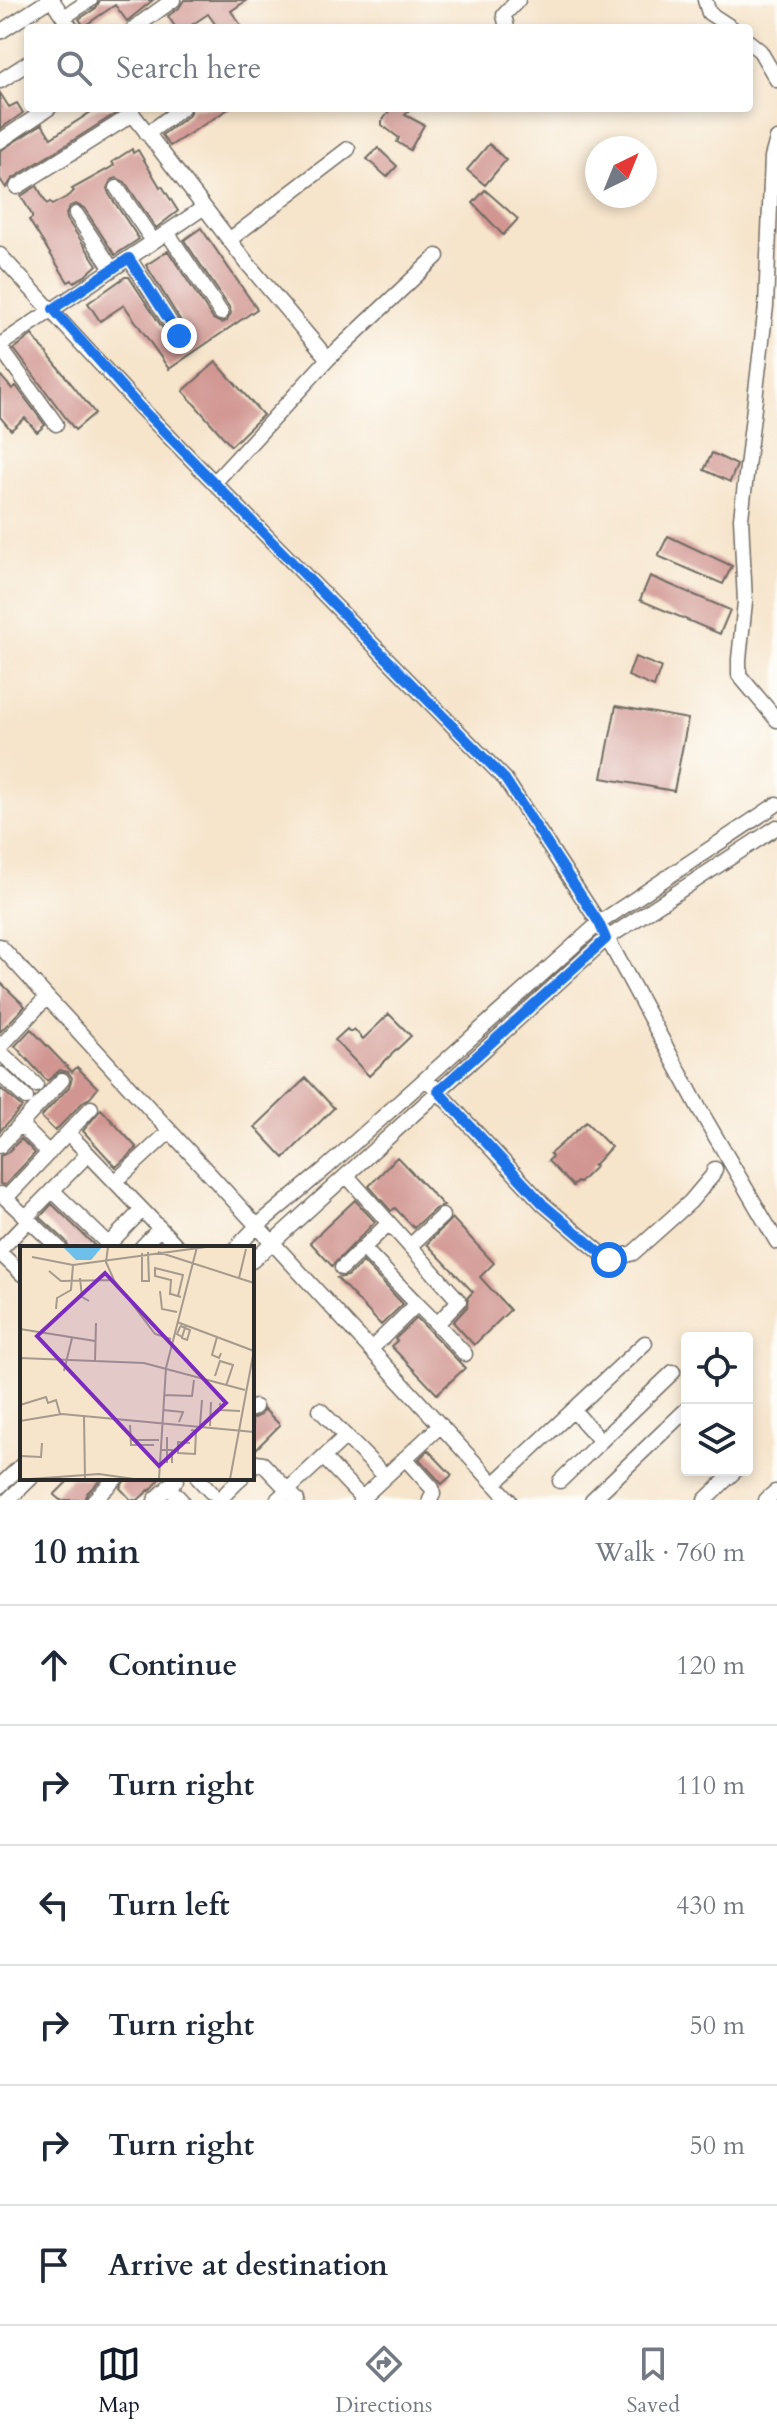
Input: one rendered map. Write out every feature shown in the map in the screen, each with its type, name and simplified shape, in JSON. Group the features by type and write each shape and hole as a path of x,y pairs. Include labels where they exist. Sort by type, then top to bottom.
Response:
{"street":[{"path":"0,32 50,0 68,22 90,0"},
{"path":"140,24 173,0"},
{"path":"506,24 504,15 518,0"},
{"path":"705,0 709,13 726,24"},
{"path":"753,45 760,51 777,80"},
{"path":"0,81 24,66"},
{"path":"0,141 43,112"},
{"path":"17,187 130,112"},
{"path":"132,112 203,208 328,359"},
{"path":"147,134 177,112"},
{"path":"777,139 772,157 766,306 741,518 745,602 739,675 777,720"},
{"path":"229,240 348,149"},
{"path":"117,188 153,241"},
{"path":"56,424 0,346 203,208"},
{"path":"76,214 112,269"},
{"path":"167,232 221,313"},
{"path":"0,255 53,309 139,406 505,779 599,923 700,1110 777,1242"},
{"path":"214,483 328,359 437,256"},
{"path":"129,258 179,336"},
{"path":"238,1246 599,923 777,804"},
{"path":"254,1259 606,939 777,827"},
{"path":"0,946 509,1500"},
{"path":"36,1085 0,1049 47,997"},
{"path":"0,1074 26,1098"},
{"path":"425,1079 543,1204 609,1260 633,1253 690,1202 715,1169"},
{"path":"1,1136 20,1124 62,1080"},
{"path":"57,1246 3,1195 49,1153 91,1108"},
{"path":"20,1124 49,1153"},
{"path":"115,1182 170,1131"},
{"path":"68,1133 177,1246"},
{"path":"20,1272 0,1252 52,1190 88,1154"},
{"path":"347,1176 458,1299 458,1303 437,1324"},
{"path":"52,1190 106,1246 142,1210"},
{"path":"410,1246 442,1216"},
{"path":"342,1268 389,1223"},
{"path":"143,1246 160,1228"},
{"path":"363,1248 465,1354"},
{"path":"371,1349 417,1304"},
{"path":"494,1484 645,1343"},
{"path":"560,1481 673,1372"},
{"path":"320,1410 385,1476"},
{"path":"573,1410 601,1441"},
{"path":"592,1500 681,1415"},
{"path":"323,1457 361,1499 441,1425"},
{"path":"254,1466 259,1462 263,1464 287,1497 346,1436"},
{"path":"405,1458 432,1488 430,1500"},
{"path":"0,1486 20,1467"},
{"path":"705,1500 730,1476"},
{"path":"8,1500 29,1480"},
{"path":"200,1480 215,1496 238,1480"},
{"path":"155,1500 174,1481 181,1500"}],"building":[{"path":"100,0 153,0 127,21 115,5 83,24 79,19 96,8"},
{"path":"184,0 247,0 231,11 240,24 215,24 208,14 193,24 173,24 168,16"},
{"path":"0,93 9,107 17,103 23,113 0,129"},
{"path":"91,112 118,112 12,179 6,188 0,179 0,151 42,124 51,138"},
{"path":"190,112 224,112 170,146 162,135"},
{"path":"389,112 408,112 405,115 424,125 410,150 397,142 399,138 382,125"},
{"path":"489,144 506,160 485,185 467,170"},
{"path":"378,148 397,166 387,177 367,159"},
{"path":"132,149 133,153 138,150 178,211 156,228 125,182 117,178 111,180 107,188 109,194 139,239 115,255 84,208 76,204 70,206 67,219 97,265 85,276 68,282 29,220 32,215 21,196 37,186 47,204 50,202 52,205 70,195 74,191 72,189 110,168 114,165 112,162"},
{"path":"485,190 518,219 503,235 473,203"},
{"path":"201,228 257,309 169,369 124,305 100,321 88,303 129,277 171,341 179,346 185,344 189,336 187,331 146,265 168,251 213,319 221,323 227,321 231,313 229,307 184,240"},
{"path":"32,335 95,413 75,430 14,349"},
{"path":"216,362 263,415 231,446 183,391"},
{"path":"0,375 12,389 16,386 45,425 37,432 25,418 11,430 0,417"},
{"path":"712,453 737,465 730,482 704,470"},
{"path":"668,536 732,566 723,584 658,556"},
{"path":"650,576 730,610 720,634 640,600"},
{"path":"635,657 661,667 654,687 628,676"},
{"path":"616,706 688,719 674,791 602,778"},
{"path":"0,982 25,1006 0,1032"},
{"path":"389,1014 411,1036 369,1076 335,1040 347,1029 350,1032 354,1029 363,1039"},
{"path":"31,1029 72,1072 77,1067 98,1088 55,1131 41,1117 69,1087 72,1078 68,1072 60,1070 47,1081 15,1046"},
{"path":"306,1078 334,1108 284,1158 255,1127"},
{"path":"0,1088 22,1107 0,1131"},
{"path":"101,1109 137,1148 116,1167 83,1131"},
{"path":"586,1122 611,1147 595,1167 573,1186 548,1161 552,1157 550,1154"},
{"path":"21,1139 35,1153 5,1185 0,1184 0,1156"},
{"path":"397,1157 444,1206 435,1209 414,1228 395,1208 391,1211 369,1186"},
{"path":"355,1200 375,1222 332,1266 310,1242"},
{"path":"52,1204 95,1246 68,1246 40,1217"},
{"path":"452,1218 494,1263 480,1277 510,1310 474,1345 453,1322 467,1307 468,1297 473,1292 427,1244"},
{"path":"363,1262 403,1304 381,1325 337,1278 348,1276"},
{"path":"417,1318 465,1368 437,1394 391,1346"},
{"path":"264,1409 280,1425 254,1451 254,1418 261,1415"},
{"path":"428,1450 452,1475 442,1484 419,1459"},
{"path":"69,1480 100,1480 84,1500 60,1500 54,1495"},
{"path":"125,1480 159,1480 138,1500 131,1500 120,1488"}],"route":[{"path":"179,336 129,258 53,309 139,406 505,779 599,923 606,939 438,1091 543,1204 609,1260"}]}
